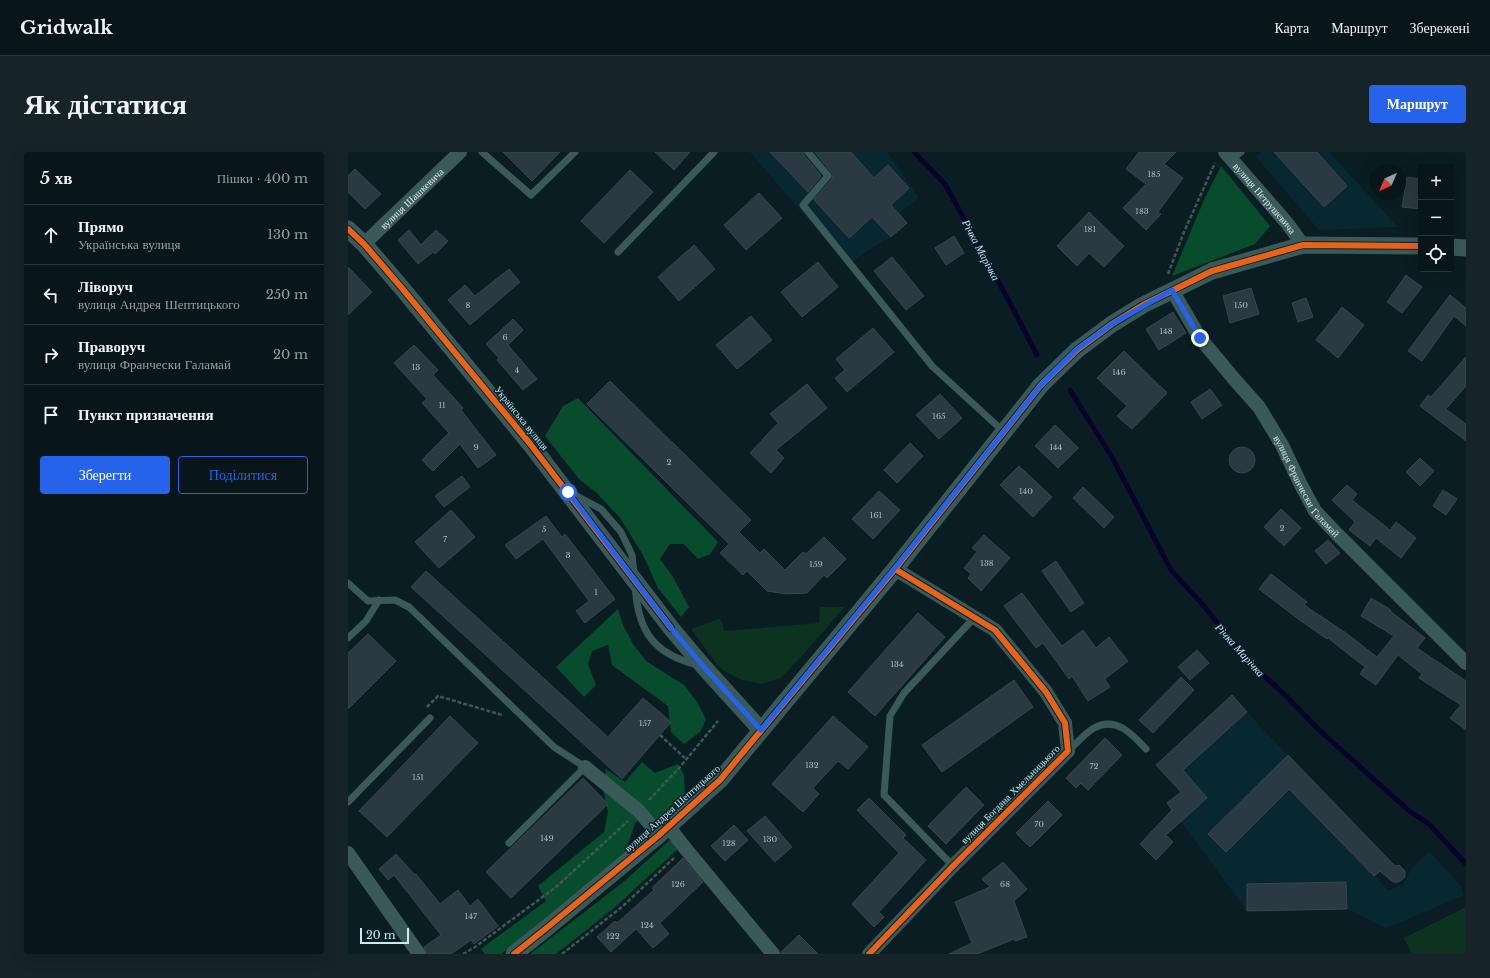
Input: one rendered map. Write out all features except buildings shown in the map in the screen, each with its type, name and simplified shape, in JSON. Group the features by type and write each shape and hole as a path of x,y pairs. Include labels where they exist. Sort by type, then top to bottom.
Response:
{"street":[{"name":"вулиця Шашкевича","path":"364,244 460,152"},
{"name":"вулиця Петрушевича","path":"1231,154 1303,245"},
{"name":"Українська вулиця","path":"348,229 364,244 531,444 671,628 761,730"},
{"name":"вулиця Андрея Шептицького","path":"514,954 664,830 720,780 895,568 1041,385 1076,350 1169,283 1303,245 1418,246"},
{"path":"1454,247 1466,248"},
{"name":"вулиця Франчески Галамай","path":"1169,283 1200,338 1259,407 1282,445 1315,510 1336,534 1466,662"},
{"name":"вулиця Богдана Хмельницького","path":"869,954 953,866 1068,751 1065,724 1046,692 995,630 895,568"},
{"name":"вулиця Андрея Шептицького","path":"585,767 664,830"},
{"path":"664,830 685,848 773,954"},
{"path":"348,853 419,954"}],"lane":[{"path":"482,152 531,196 575,152"},
{"path":"618,252 714,152"},
{"path":"808,152 828,176 803,205 932,366 1005,432"},
{"name":"вулиця Андрея Шептицького","path":"348,582 368,601 395,600 409,607 554,747 585,767"},
{"path":"348,638 366,620 379,600"},
{"path":"953,866 884,795 890,716 904,693 974,618"},
{"path":"348,802 430,718"},
{"path":"1068,751 1093,728 1104,724 1117,725 1130,732 1146,748"},
{"path":"509,843 585,767"}],"path":[{"path":"1169,283 1184,232 1216,162 1231,154"},
{"path":"463,954 475,947 556,887 639,811 718,721"},
{"path":"660,735 686,759"},
{"path":"562,954 622,906 685,848"}],"shaded area":[{"path":"750,152 887,152 919,198 900,212 907,223 891,237 884,240 847,265"},
{"path":"1261,152 1329,152 1370,197 1370,200 1373,200 1398,227 1319,230 1256,157"},
{"path":"1232,695 1390,861 1375,876 1388,890 1403,885 1411,869 1429,851 1461,886 1463,896 1386,928 1347,909 1247,911 1167,803 1181,792 1156,765"}],"green space":[{"path":"1221,166 1270,226 1255,244 1172,276 1204,200"},
{"path":"578,398 718,542 710,554 698,559 684,544 670,544 660,559 673,577 689,607 681,617 658,588 643,555 620,518 597,493 580,480 545,436 563,406"},
{"path":"820,607 845,607 781,678 762,684 742,680 724,671 717,665 691,629 719,619 722,622 724,631 819,623"},
{"path":"618,609 623,625 633,644 646,661 684,685 697,702 706,719 700,732 684,744 671,732 668,706 612,665 608,645 592,651 588,664 596,685 584,697 556,667"},
{"path":"642,762 655,773 678,764 684,775 685,801 661,823 648,815 635,823 625,853 501,954 485,954 481,949 546,901 538,886 604,832 608,812 603,789 606,769 625,782"},
{"path":"670,840 679,848 614,908 556,954 530,954 622,883"},
{"path":"1466,907 1466,954 1412,954 1404,938"}],"waterway":[{"name":"Річка Марічка","path":"914,152 945,184 1037,355"},
{"name":"Річка Марічка","path":"1070,390 1113,459 1171,570 1204,606 1244,657 1287,697 1318,729 1408,810 1429,824 1466,864"}],"cycle path":[{"path":"348,229 364,244 401,287 531,445 671,628"},
{"path":"514,954 659,835 720,780 895,569 1041,385 1077,350 1112,324 1143,305 1212,271 1303,245 1418,246"},
{"path":"869,954 953,866 1068,751 1065,723 1046,692 995,630 895,569"}],"route":[{"path":"568,492 671,628 761,730 895,568 1041,385 1076,350 1112,324 1143,305 1172,290 1200,338"}]}
